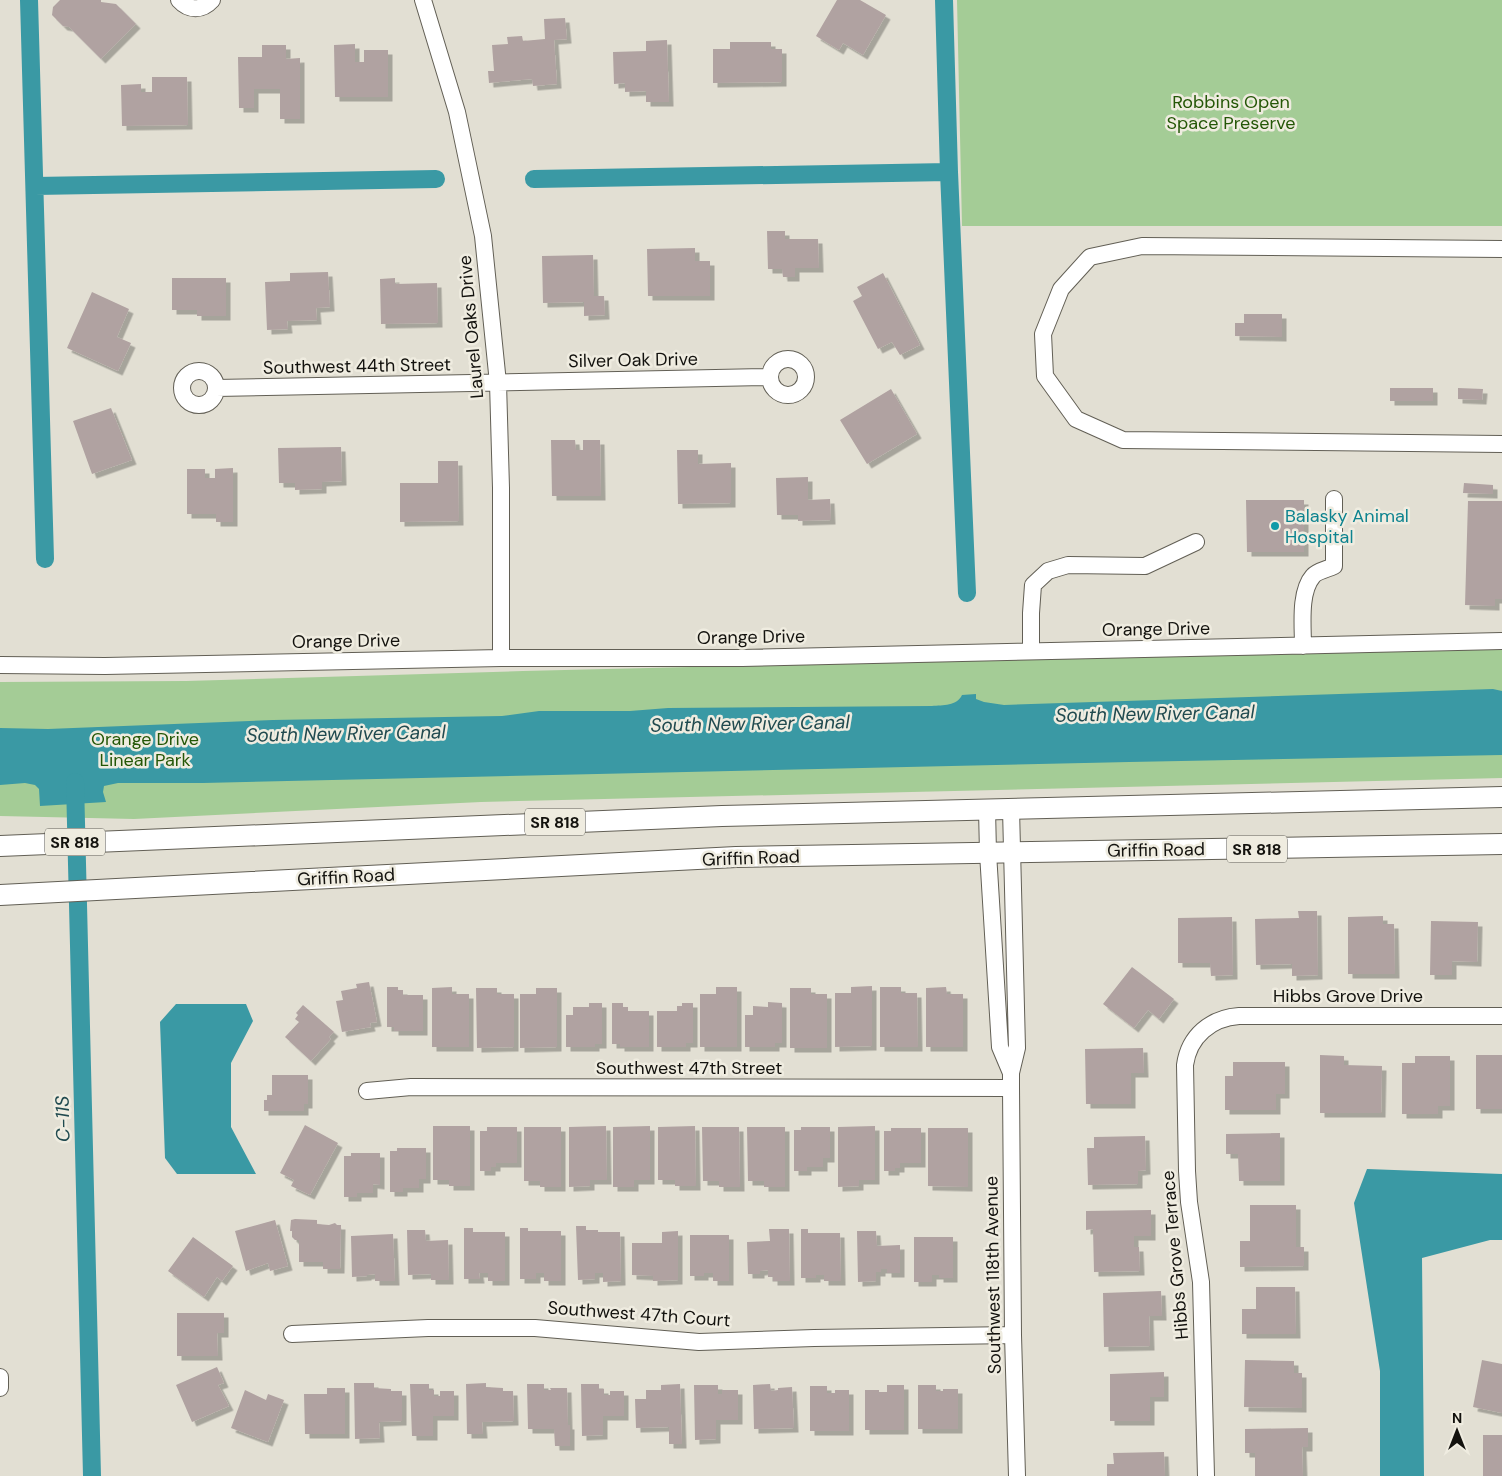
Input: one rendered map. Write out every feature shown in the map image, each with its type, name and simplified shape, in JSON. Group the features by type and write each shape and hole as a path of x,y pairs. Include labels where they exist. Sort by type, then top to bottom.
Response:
{"main road":[{"name":"SR 818","path":"0,846 722,816 1502,797"},
{"name":"Griffin Road","path":"0,895 736,857 1502,844"}],"street":[{"path":"179,0 184,5 196,9 208,4 212,0"},
{"name":"Laurel Oaks Drive","path":"423,0 457,112 483,236 498,383 500,658"},
{"path":"1502,249 1142,246 1090,257 1061,289 1043,334 1045,376 1076,419 1123,440 1502,444"},
{"name":"Silver Oak Drive","path":"498,383 770,378"},
{"name":"Southwest 44th Street","path":"216,388 498,383"},
{"path":"1303,646 1304,594 1314,575 1334,566 1334,499"},
{"path":"1031,651 1033,585 1048,571 1068,565 1145,566 1196,542"},
{"name":"Orange Drive","path":"0,665 105,666 500,658 742,658 1502,641"},
{"name":"Southwest 118th Avenue","path":"987,809 1000,1047 1011,1081"},
{"name":"Southwest 118th Avenue","path":"1011,809 1017,1048 1011,1081 1013,1335 1017,1476"},
{"name":"Hibbs Grove Drive","path":"1199,1033 1215,1021 1226,1017 1239,1016 1502,1016"},
{"name":"Hibbs Grove Terrace","path":"1199,1033 1186,1056 1185,1084 1187,1179 1201,1282 1206,1476"},
{"name":"Southwest 47th Street","path":"368,1091 411,1087 1011,1081"},
{"name":"Southwest 47th Court","path":"292,1334 428,1328 535,1328 699,1342 1013,1335"},
{"path":"0,1377 0,1388"}],"green space":[{"name":"Robbins Open Space Preserve","path":"957,0 1502,0 1502,226 962,226"},
{"name":"Orange Drive Linear Park","path":"1502,648 1502,778 481,802 134,819 0,816 0,682 186,681 523,671"}],"water":[{"name":"South New River Canal","path":"1493,689 1502,691 1502,755 203,783 118,783 104,786 103,792 106,802 40,806 39,789 35,785 25,783 0,785 0,728 48,729 273,720 502,716 539,711 932,706 949,704 960,699 962,695 976,694 976,699 1004,705"},
{"path":"176,1004 246,1004 253,1021 231,1063 231,1127 256,1174 177,1174 165,1158 160,1022"},
{"path":"1367,1169 1502,1174 1502,1240 1490,1240 1422,1258 1424,1476 1380,1476 1380,1371 1354,1203"}],"building":[{"path":"60,0 101,0 101,2 116,4 136,24 101,59 69,27 63,26 52,15 53,7"},
{"path":"837,0 860,0 886,15 863,55 843,43 839,50 816,36"},
{"path":"565,18 567,39 554,40 557,84 533,86 532,79 489,83 488,71 494,71 492,45 508,44 507,37 522,36 523,41 545,39 544,19"},
{"path":"667,40 669,102 646,102 646,91 625,92 625,83 614,84 613,52 646,51 646,41"},
{"path":"730,42 771,42 771,49 782,49 782,82 713,83 713,49 730,49"},
{"path":"355,44 355,62 364,62 364,50 388,50 388,97 335,97 334,45"},
{"path":"262,45 286,45 286,59 300,58 300,119 280,119 280,89 254,89 254,108 239,108 238,57 262,57"},
{"path":"152,77 187,77 188,125 122,126 121,85 141,84 141,92 152,92"},
{"path":"767,231 785,231 785,239 818,239 819,268 795,268 795,277 783,277 782,269 768,269"},
{"path":"695,248 695,261 710,261 710,296 648,296 647,249"},
{"path":"593,255 594,296 604,296 605,315 584,316 584,302 543,303 542,256"},
{"path":"328,272 330,307 316,308 317,320 287,321 288,329 267,330 265,282 290,281 290,273"},
{"path":"883,273 920,345 900,355 892,342 878,349 853,301 862,296 857,287"},
{"path":"172,278 226,278 226,316 197,316 197,310 172,310"},
{"path":"395,278 395,284 437,283 438,323 381,324 380,279"},
{"path":"92,292 129,309 117,337 131,343 118,371 67,348"},
{"path":"1244,314 1282,314 1282,337 1235,336 1235,323 1244,323"},
{"path":"1390,388 1433,388 1433,401 1390,401"},
{"path":"1458,388 1483,389 1482,400 1458,399"},
{"path":"891,389 917,434 867,464 840,420"},
{"path":"111,408 132,460 92,474 73,421"},
{"path":"551,440 575,440 576,450 583,450 583,440 600,440 601,496 552,496"},
{"path":"341,447 342,481 322,482 322,489 295,490 295,483 279,483 278,448"},
{"path":"677,450 698,450 698,464 731,463 731,503 678,504"},
{"path":"438,461 458,461 459,521 400,522 400,483 438,483"},
{"path":"233,468 233,522 216,522 216,514 187,514 187,469 205,469 205,478 215,478 215,469"},
{"path":"808,477 808,500 830,499 831,520 798,521 798,515 777,515 776,478"},
{"path":"1464,483 1493,485 1493,494 1463,493"},
{"name":"Balasky Animal Hospital","path":"1246,500 1304,500 1304,552 1247,552"},
{"path":"1468,501 1502,501 1502,599 1495,599 1495,606 1465,605"},
{"path":"1298,911 1317,911 1318,975 1292,976 1292,964 1256,965 1255,919 1299,918"},
{"path":"1383,916 1383,924 1394,924 1395,974 1348,974 1348,917"},
{"path":"1232,917 1233,975 1211,976 1210,963 1178,963 1178,918"},
{"path":"1431,921 1478,922 1477,962 1452,961 1452,975 1430,975"},
{"path":"1132,967 1174,999 1159,1019 1148,1010 1134,1028 1103,1004"},
{"path":"369,982 377,1022 370,1023 371,1027 342,1032 336,1001 343,1000 341,991 357,988 356,984"},
{"path":"872,986 872,1046 835,1047 835,993 851,993 851,987"},
{"path":"387,987 398,987 398,990 403,990 403,995 423,995 423,1031 394,1031 394,1027 387,1027"},
{"path":"452,987 452,994 469,994 469,1047 432,1047 432,988"},
{"path":"716,987 737,987 737,1047 700,1047 700,994 716,994"},
{"path":"880,987 901,987 901,993 917,993 918,1047 880,1047"},
{"path":"946,987 947,994 963,994 963,1047 926,1047 926,988"},
{"path":"476,988 497,988 497,994 514,994 514,1047 477,1048"},
{"path":"536,988 557,988 557,1047 520,1048 520,994 536,994"},
{"path":"790,988 811,988 811,994 827,994 827,1048 790,1048"},
{"path":"768,1002 782,1003 782,1043 775,1043 775,1047 745,1047 745,1015 753,1015 753,1006 768,1007"},
{"path":"589,1003 602,1003 602,1044 595,1044 595,1047 566,1047 566,1015 573,1015 573,1007 589,1007"},
{"path":"612,1003 623,1003 623,1007 628,1007 628,1011 649,1011 649,1047 620,1047 620,1044 612,1044"},
{"path":"682,1003 693,1003 693,1043 686,1043 686,1047 657,1047 657,1011 677,1011 677,1006 682,1006"},
{"path":"303,1005 334,1032 329,1037 331,1039 311,1061 285,1037 299,1022 295,1019 298,1015 296,1013"},
{"path":"1143,1048 1144,1073 1131,1073 1131,1104 1086,1104 1085,1049"},
{"path":"1320,1055 1344,1056 1344,1065 1382,1066 1381,1113 1320,1113"},
{"path":"1476,1055 1502,1055 1502,1109 1476,1109"},
{"path":"1415,1056 1450,1056 1450,1106 1438,1106 1438,1114 1402,1114 1402,1063 1415,1063"},
{"path":"1233,1062 1285,1062 1285,1094 1276,1094 1276,1110 1225,1110 1225,1076 1233,1076"},
{"path":"272,1075 308,1075 308,1104 304,1104 304,1111 264,1111 264,1100 267,1100 267,1095 272,1095"},
{"path":"305,1125 338,1143 310,1195 291,1186 294,1180 280,1173"},
{"path":"433,1126 470,1126 470,1186 449,1186 449,1180 433,1180"},
{"path":"606,1126 607,1180 590,1180 590,1186 569,1187 569,1127"},
{"path":"650,1126 650,1180 634,1180 634,1187 613,1187 613,1127"},
{"path":"695,1126 696,1186 675,1186 675,1180 658,1180 658,1127"},
{"path":"875,1126 875,1180 859,1180 859,1186 838,1187 838,1127"},
{"path":"487,1127 517,1127 517,1163 496,1163 496,1167 491,1167 491,1171 480,1171 480,1131 487,1131"},
{"path":"524,1127 561,1127 561,1187 540,1187 540,1181 524,1181"},
{"path":"702,1127 739,1127 740,1187 719,1187 719,1181 703,1181"},
{"path":"747,1127 785,1127 785,1187 764,1187 764,1181 748,1181"},
{"path":"801,1127 830,1127 830,1158 823,1158 823,1167 807,1167 807,1171 794,1171 794,1130 801,1130"},
{"path":"891,1128 921,1128 921,1163 900,1163 900,1168 895,1168 895,1171 884,1171 884,1131 891,1131"},
{"path":"928,1128 968,1128 968,1187 928,1186"},
{"path":"1280,1133 1280,1181 1239,1181 1238,1154 1226,1154 1226,1134"},
{"path":"1145,1136 1146,1170 1138,1171 1138,1184 1088,1185 1087,1148 1094,1148 1094,1137"},
{"path":"397,1148 426,1148 426,1179 419,1179 419,1188 403,1188 403,1192 390,1192 390,1151 397,1151"},
{"path":"351,1153 380,1153 380,1185 373,1184 373,1193 357,1193 357,1197 344,1197 344,1156 351,1156"},
{"path":"1250,1205 1296,1205 1296,1247 1304,1247 1304,1266 1240,1267 1240,1241 1250,1241"},
{"path":"1151,1210 1151,1236 1134,1236 1134,1247 1139,1247 1140,1271 1094,1272 1093,1229 1086,1230 1086,1211"},
{"path":"275,1220 288,1266 270,1271 268,1263 246,1271 235,1231"},
{"path":"291,1220 317,1220 317,1224 329,1225 335,1223 341,1225 340,1269 323,1269 323,1262 299,1262 299,1240 295,1240 292,1237 292,1231 290,1231"},
{"path":"576,1226 586,1226 586,1230 598,1230 598,1232 620,1232 621,1281 603,1282 603,1273 595,1273 595,1279 578,1280"},
{"path":"464,1228 473,1228 473,1232 505,1232 505,1281 488,1281 488,1273 479,1273 480,1279 464,1279"},
{"path":"520,1228 528,1228 528,1231 561,1231 561,1281 544,1281 544,1273 536,1273 536,1279 520,1279"},
{"path":"769,1229 789,1229 790,1281 773,1281 773,1277 768,1277 768,1270 760,1271 760,1274 748,1274 747,1242 770,1241"},
{"path":"801,1229 808,1229 808,1233 840,1233 841,1281 824,1281 824,1275 816,1275 816,1278 801,1278"},
{"path":"407,1230 425,1230 426,1241 448,1240 449,1280 431,1280 431,1274 408,1275"},
{"path":"678,1231 678,1280 653,1281 653,1276 632,1275 632,1243 662,1243 662,1232"},
{"path":"857,1231 876,1231 877,1246 900,1245 900,1273 887,1273 887,1269 881,1269 881,1272 876,1272 876,1281 858,1282"},
{"path":"393,1234 395,1281 375,1281 375,1274 352,1277 351,1236"},
{"path":"690,1235 729,1235 729,1281 713,1281 713,1273 704,1273 704,1276 690,1276"},
{"path":"193,1237 233,1266 222,1281 217,1277 204,1297 168,1271"},
{"path":"914,1237 953,1237 953,1278 939,1278 939,1275 932,1275 932,1282 914,1282"},
{"path":"1256,1287 1295,1287 1296,1334 1242,1334 1242,1309 1256,1309"},
{"path":"1161,1291 1162,1316 1149,1316 1150,1346 1104,1347 1103,1293"},
{"path":"177,1313 224,1313 224,1333 217,1333 218,1356 177,1356"},
{"path":"1245,1360 1294,1361 1294,1373 1302,1373 1302,1408 1244,1407"},
{"path":"1482,1360 1502,1364 1502,1413 1473,1407"},
{"path":"217,1367 224,1383 218,1385 229,1406 192,1422 176,1385"},
{"path":"1164,1372 1164,1397 1150,1397 1150,1421 1110,1421 1110,1374"},
{"path":"354,1383 374,1383 374,1388 402,1391 402,1421 379,1422 380,1438 355,1439"},
{"path":"486,1383 486,1387 503,1388 503,1391 513,1391 514,1421 482,1422 483,1434 467,1434 466,1384"},
{"path":"410,1384 429,1384 429,1390 434,1390 434,1396 440,1396 440,1391 454,1391 454,1416 433,1416 433,1436 412,1436"},
{"path":"527,1384 544,1384 544,1390 567,1388 570,1446 555,1446 554,1429 528,1429"},
{"path":"581,1384 599,1384 599,1389 604,1389 604,1395 610,1395 610,1391 624,1391 624,1416 603,1416 603,1435 582,1436"},
{"path":"680,1384 682,1444 669,1444 669,1427 636,1428 635,1399 646,1399 646,1390 661,1390 661,1385"},
{"path":"770,1384 771,1391 778,1390 778,1388 792,1387 794,1428 754,1429 753,1385"},
{"path":"694,1385 718,1385 718,1394 722,1394 722,1390 738,1390 738,1420 716,1420 716,1439 695,1440"},
{"path":"887,1385 904,1385 904,1430 865,1430 865,1390 887,1392"},
{"path":"918,1385 936,1385 936,1391 958,1389 958,1429 918,1429"},
{"path":"810,1386 827,1386 827,1393 835,1393 835,1390 849,1390 849,1431 810,1431"},
{"path":"327,1388 345,1388 345,1434 305,1434 304,1394 327,1394"},
{"path":"245,1390 266,1400 268,1394 284,1400 268,1442 231,1428"},
{"path":"1308,1428 1308,1447 1302,1447 1303,1476 1255,1476 1255,1453 1245,1453 1245,1429"},
{"path":"1483,1435 1502,1435 1502,1476 1483,1476"},
{"path":"1164,1452 1165,1476 1107,1476 1107,1464 1114,1464 1113,1453"}],"waterway":[{"path":"29,0 45,559"},
{"path":"944,0 949,172"},
{"path":"534,179 949,172 967,593"},
{"path":"35,186 436,179"},
{"name":"C-11S","path":"75,782 92,1476"}],"place":[{"name":"Balasky Animal Hospital","path":"1275,526"}]}
